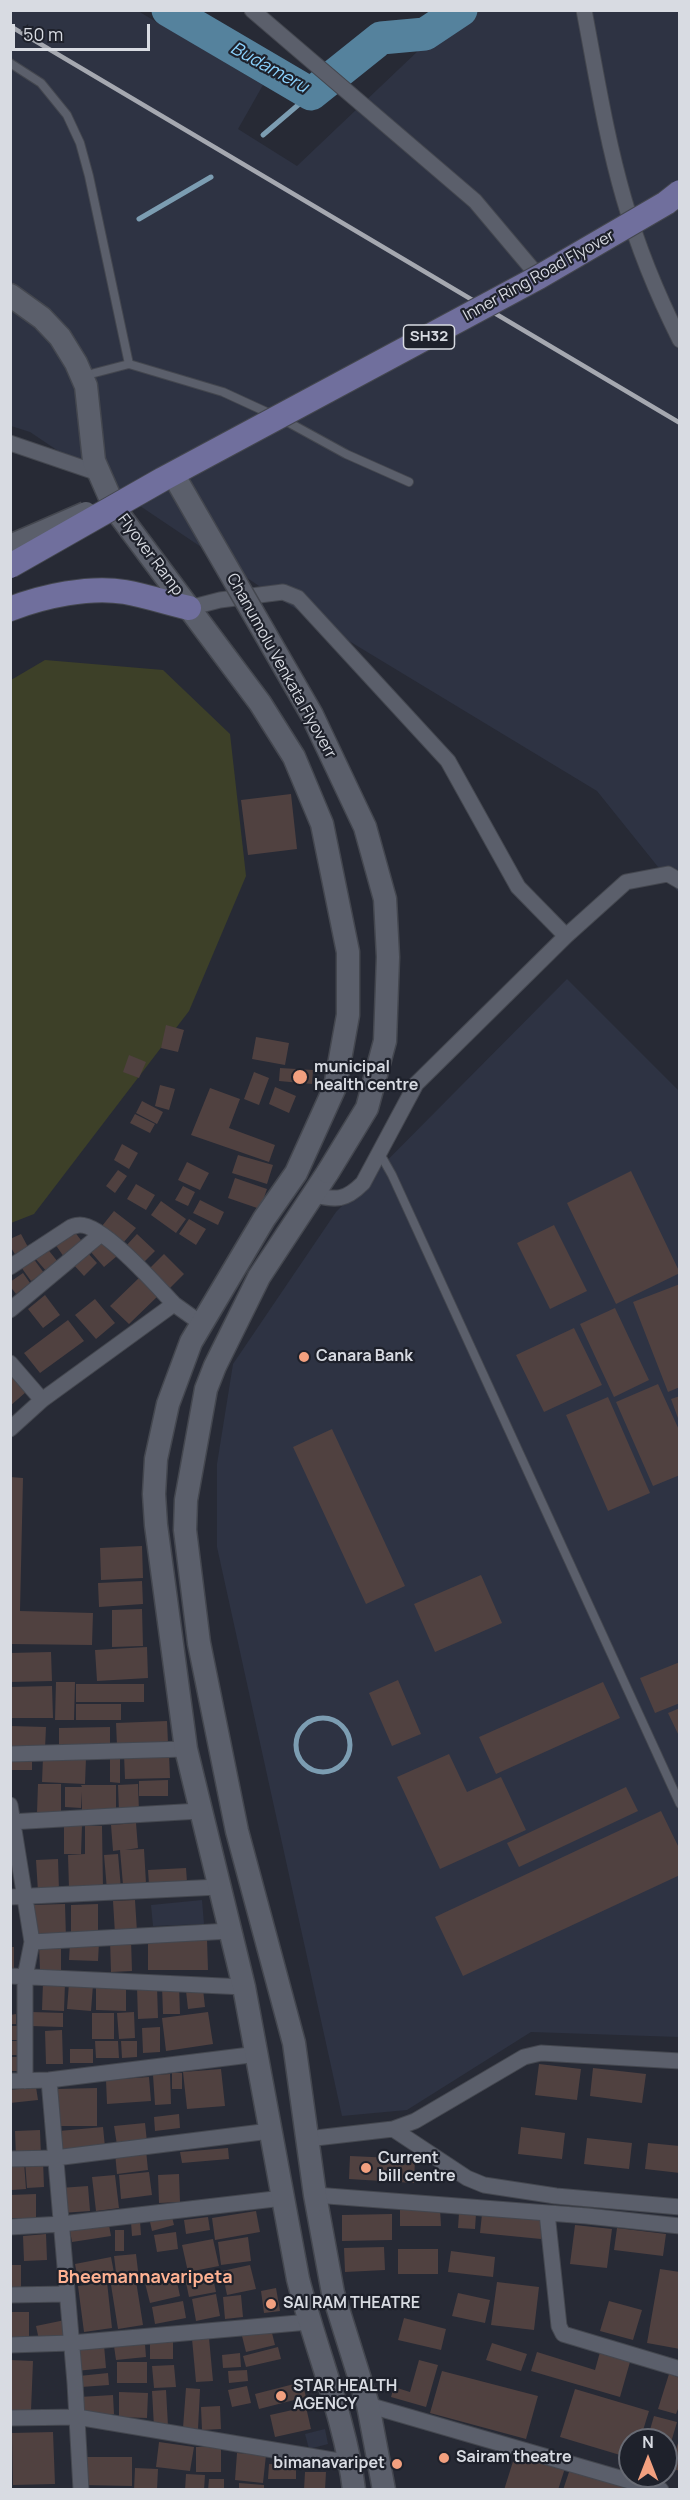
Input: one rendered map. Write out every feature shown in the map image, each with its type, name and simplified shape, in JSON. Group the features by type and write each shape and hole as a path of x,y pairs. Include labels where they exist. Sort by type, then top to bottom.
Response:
{"main road":[{"name":"Inner Ring Road Flyover","path":"10,566 168,476 539,277 666,203 680,192"},
{"path":"10,609 29,602 76,592 124,592 189,608"}],"street":[{"path":"252,10 475,201 539,277"},
{"path":"584,10 604,116 624,200 656,292 680,339"},
{"name":"Flyover Ramp","path":"10,295 42,318 60,337 81,376 86,387 94,461 115,509 260,702 294,757 322,824 348,952 348,1016 335,1087 297,1173 264,1220 191,1342 168,1404 156,1459 154,1494 186,1749 244,1987 258,2054 270,2131 309,2322 351,2463 354,2490"},
{"path":"10,443 98,473"},
{"name":"Flyover Ramp","path":"10,546 168,476"},
{"name":"Chanumolu Venkata Flyoverr","path":"168,476 312,715 365,827 385,898 388,957 385,1041 367,1108 259,1277 231,1329 209,1381 186,1500 184,1530 199,1643 237,1831 294,2043 315,2195 333,2293 368,2405 384,2490"},
{"path":"189,608 220,600 283,592 298,598 448,761 518,887 566,936"},
{"path":"312,1195 335,1199 351,1195 363,1183 416,1084 566,936 626,882 668,874 680,881"},
{"path":"10,1267 71,1227 80,1225 101,1234 136,1263 174,1304 202,1324"},
{"path":"10,1310 101,1234"},
{"path":"10,1428 42,1400 174,1304"},
{"path":"10,1363 42,1400"},
{"path":"10,1754 186,1749"},
{"path":"10,1805 32,1942 18,1976 18,2081 48,2080 258,2054"},
{"path":"12,1822 200,1811"},
{"path":"10,1897 219,1887"},
{"path":"32,1942 230,1931"},
{"path":"18,1976 244,1987"},
{"path":"307,2139 393,2129 434,2112 456,2096 524,2057 541,2053 680,2061"},
{"path":"48,2080 72,2343 81,2490"},
{"path":"393,2129 467,2178 484,2185 556,2196 680,2207"},
{"path":"10,2159 55,2158 270,2131"},
{"path":"315,2195 680,2226"},
{"path":"10,2227 62,2224 283,2198"},
{"path":"546,2213 559,2326 563,2334 680,2369"},
{"path":"296,2263 327,2258"},
{"path":"10,2295 66,2294"},
{"path":"10,2345 72,2343 309,2322"},
{"path":"368,2405 661,2490"},
{"path":"10,2418 77,2417 351,2463"}],"lane":[{"path":"10,63 41,83 67,115 80,143 129,364"},
{"path":"81,376 129,364 249,402 346,454 409,482"},
{"path":"379,1152 393,1174 680,1804"}],"shaded area":[{"path":"10,11 138,11 263,85 238,129 297,166 460,11 679,11 679,893 597,791 268,592 30,432 11,426"},
{"path":"567,979 679,1091 679,2037 531,2032 407,2110 342,2116 217,1547 217,1464 233,1364 336,1212"},
{"path":"202,1900 204,1924 153,1926 151,1905"},
{"path":"325,2429 328,2444 309,2449 305,2434"}],"green space":[{"path":"45,660 163,670 230,734 246,876 189,1011 34,1214 11,1223 11,680"}],"building":[{"path":"291,794 297,849 248,855 241,800"},
{"path":"166,1025 184,1030 178,1052 161,1048"},
{"path":"256,1037 289,1043 285,1065 252,1059"},
{"path":"129,1055 146,1062 139,1078 123,1072"},
{"path":"280,1068 313,1070 312,1084 279,1081"},
{"path":"254,1072 269,1078 259,1105 244,1099"},
{"path":"160,1085 175,1089 169,1110 155,1106"},
{"path":"275,1087 296,1096 289,1113 269,1104"},
{"path":"210,1088 240,1099 229,1128 275,1145 269,1162 191,1135"},
{"path":"142,1101 163,1112 157,1124 136,1113"},
{"path":"135,1114 155,1124 150,1133 130,1123"},
{"path":"122,1144 138,1153 129,1169 114,1160"},
{"path":"238,1155 273,1165 267,1184 232,1173"},
{"path":"187,1162 209,1173 200,1190 178,1180"},
{"path":"118,1170 127,1176 115,1193 106,1186"},
{"path":"631,1171 680,1273 616,1304 567,1203"},
{"path":"235,1178 267,1189 260,1209 228,1198"},
{"path":"136,1184 155,1195 146,1210 127,1199"},
{"path":"183,1186 195,1192 188,1206 175,1200"},
{"path":"200,1200 224,1212 218,1225 193,1213"},
{"path":"161,1201 186,1219 176,1233 151,1215"},
{"path":"114,1211 136,1228 123,1243 102,1226"},
{"path":"189,1219 206,1229 196,1245 179,1234"},
{"path":"554,1225 587,1291 550,1309 517,1243"},
{"path":"74,1231 84,1244 64,1257 55,1244"},
{"path":"21,1234 29,1249 16,1256 10,1246 10,1239"},
{"path":"137,1234 155,1251 142,1264 125,1247"},
{"path":"103,1240 117,1256 104,1267 90,1251"},
{"path":"46,1247 58,1262 47,1272 34,1257"},
{"path":"86,1251 97,1263 84,1276 72,1263"},
{"path":"164,1254 184,1274 168,1290 148,1270"},
{"path":"33,1258 44,1273 31,1281 21,1267"},
{"path":"23,1273 30,1283 16,1294 10,1282"},
{"path":"140,1277 159,1295 129,1324 110,1306"},
{"path":"680,1284 680,1387 668,1392 633,1302"},
{"path":"45,1295 60,1315 43,1328 28,1309"},
{"path":"95,1299 115,1323 96,1339 75,1315"},
{"path":"615,1308 649,1380 614,1397 580,1324"},
{"path":"68,1320 84,1341 40,1373 24,1353"},
{"path":"574,1328 602,1385 544,1412 516,1355"},
{"path":"10,1374 26,1392 10,1406"},
{"path":"658,1384 680,1432 680,1475 653,1486 616,1402"},
{"path":"680,1396 680,1421 679,1421 671,1399"},
{"path":"608,1397 650,1493 608,1511 566,1415"},
{"path":"332,1429 405,1586 366,1604 293,1447"},
{"path":"10,1477 23,1478 20,1611 93,1613 92,1645 10,1644"},
{"path":"142,1546 143,1578 101,1580 100,1548"},
{"path":"481,1575 502,1623 435,1652 414,1604"},
{"path":"142,1581 143,1604 99,1607 98,1583"},
{"path":"142,1609 143,1646 112,1647 112,1610"},
{"path":"147,1647 148,1678 97,1681 95,1650"},
{"path":"51,1652 52,1681 10,1682 10,1653"},
{"path":"680,1662 680,1703 655,1713 640,1678"},
{"path":"398,1680 421,1734 392,1746 369,1693"},
{"path":"56,1682 75,1682 74,1720 55,1720"},
{"path":"603,1682 620,1718 496,1774 479,1737"},
{"path":"76,1684 144,1684 144,1702 76,1702"},
{"path":"52,1686 53,1718 10,1718 10,1687"},
{"path":"76,1704 121,1704 121,1720 76,1720"},
{"path":"680,1708 680,1738 668,1713"},
{"path":"167,1721 168,1743 117,1746 116,1723"},
{"path":"10,1726 46,1727 45,1749 10,1748"},
{"path":"110,1727 110,1750 59,1750 59,1728"},
{"path":"169,1754 170,1778 125,1779 124,1755"},
{"path":"449,1754 467,1792 501,1777 526,1830 440,1869 397,1777"},
{"path":"110,1755 120,1755 120,1783 110,1782"},
{"path":"43,1757 86,1758 85,1784 42,1782"},
{"path":"12,1759 32,1759 32,1770 12,1770"},
{"path":"168,1780 168,1796 139,1796 139,1781"},
{"path":"38,1784 61,1784 61,1814 37,1813"},
{"path":"138,1784 139,1812 119,1813 118,1785"},
{"path":"81,1785 116,1785 116,1810 82,1810 82,1792 81,1808 65,1807 65,1787 82,1787"},
{"path":"626,1787 638,1811 519,1867 507,1843"},
{"path":"661,1811 680,1850 680,1875 463,1976 435,1917"},
{"path":"136,1823 138,1848 125,1850 144,1849 146,1883 123,1885 120,1850 113,1851 111,1825"},
{"path":"64,1825 82,1825 81,1854 64,1854"},
{"path":"85,1826 102,1826 103,1888 69,1889 68,1855 85,1854"},
{"path":"118,1854 121,1889 107,1890 104,1855"},
{"path":"58,1859 59,1891 38,1892 36,1860"},
{"path":"186,1868 187,1882 149,1885 148,1870"},
{"path":"135,1900 137,1932 115,1934 113,1901"},
{"path":"65,1904 66,1938 33,1939 31,1905"},
{"path":"98,1904 98,1937 71,1937 71,1905"},
{"path":"148,1939 207,1939 208,1970 148,1970"},
{"path":"110,1940 131,1940 132,1971 111,1972"},
{"path":"70,1942 99,1942 98,1961 69,1960"},
{"path":"39,1944 61,1944 61,1971 40,1971"},
{"path":"10,1947 14,1947 14,1970 10,1970"},
{"path":"43,1982 65,1983 64,2011 42,2010"},
{"path":"69,1983 93,1985 91,2011 67,2009"},
{"path":"96,1985 126,1985 126,2011 96,2010"},
{"path":"179,1985 180,2014 163,2014 162,1986"},
{"path":"157,1986 158,2018 138,2019 137,1987"},
{"path":"203,1989 205,2007 188,2009 186,1991"},
{"path":"31,2012 63,2013 63,2027 30,2026"},
{"path":"134,2012 135,2038 119,2039 117,2013"},
{"path":"208,2012 213,2044 166,2051 162,2018"},
{"path":"92,2013 114,2013 114,2039 92,2039"},
{"path":"16,2014 16,2024 10,2024 10,2015"},
{"path":"10,2026 17,2026 18,2040 10,2040"},
{"path":"160,2027 160,2052 143,2053 142,2028"},
{"path":"62,2030 63,2064 46,2064 45,2031"},
{"path":"10,2041 17,2041 18,2055 10,2055"},
{"path":"95,2041 118,2041 119,2058 96,2058"},
{"path":"121,2041 137,2041 137,2057 122,2058"},
{"path":"70,2049 93,2049 93,2063 70,2063"},
{"path":"10,2057 19,2057 20,2071 10,2071"},
{"path":"539,2064 581,2069 577,2100 535,2095"},
{"path":"593,2068 646,2074 642,2103 590,2096"},
{"path":"221,2069 225,2106 187,2109 183,2072"},
{"path":"172,2073 182,2073 182,2089 172,2089"},
{"path":"170,2074 171,2104 155,2105 153,2075"},
{"path":"149,2077 151,2101 107,2104 106,2080"},
{"path":"36,2087 38,2100 10,2103 10,2090"},
{"path":"97,2088 97,2126 56,2126 56,2089"},
{"path":"179,2114 180,2128 155,2131 154,2117"},
{"path":"145,2123 147,2142 117,2145 114,2126"},
{"path":"103,2127 105,2147 61,2151 59,2131"},
{"path":"521,2127 565,2133 562,2159 518,2154"},
{"path":"40,2130 41,2156 16,2157 15,2131"},
{"path":"587,2138 632,2143 629,2169 584,2164"},
{"path":"648,2143 680,2146 680,2173 645,2169"},
{"path":"228,2148 229,2159 182,2163 180,2152"},
{"path":"146,2150 148,2170 117,2174 115,2153"},
{"path":"350,2156 415,2159 414,2183 349,2179"},
{"path":"43,2160 44,2187 27,2188 25,2161"},
{"path":"11,2162 24,2162 26,2189 12,2190"},
{"path":"149,2172 152,2195 121,2199 119,2175"},
{"path":"179,2174 180,2202 159,2203 158,2175"},
{"path":"115,2175 119,2208 96,2211 92,2177"},
{"path":"88,2186 90,2211 62,2213 60,2188"},
{"path":"36,2194 36,2218 10,2218 10,2195"},
{"path":"400,2209 440,2209 441,2226 400,2226"},
{"path":"256,2211 260,2232 215,2240 212,2218"},
{"path":"459,2213 476,2214 475,2229 458,2228"},
{"path":"392,2214 392,2240 342,2241 342,2215"},
{"path":"482,2214 543,2220 541,2239 480,2233"},
{"path":"172,2217 174,2225 152,2231 150,2222"},
{"path":"208,2217 210,2230 186,2234 184,2220"},
{"path":"140,2221 141,2235 132,2236 131,2222"},
{"path":"109,2225 111,2236 72,2242 70,2231"},
{"path":"575,2225 612,2229 607,2268 570,2264"},
{"path":"617,2228 666,2234 663,2256 614,2250"},
{"path":"115,2230 124,2230 124,2251 115,2251"},
{"path":"176,2232 178,2249 157,2252 154,2235"},
{"path":"46,2234 47,2260 24,2261 23,2236"},
{"path":"248,2237 251,2261 221,2265 218,2242"},
{"path":"213,2239 219,2266 188,2272 182,2245"},
{"path":"384,2247 385,2270 345,2272 344,2248"},
{"path":"398,2249 438,2249 438,2274 398,2274"},
{"path":"451,2251 495,2257 493,2277 448,2272"},
{"path":"136,2254 139,2279 117,2281 114,2256"},
{"path":"111,2257 115,2278 79,2284 75,2264"},
{"path":"10,2265 21,2265 21,2292 10,2291"},
{"path":"250,2265 256,2289 227,2295 222,2271"},
{"path":"660,2269 680,2272 680,2349 647,2343"},
{"path":"175,2272 180,2296 150,2303 144,2279"},
{"path":"212,2273 216,2292 189,2297 185,2278"},
{"path":"136,2281 143,2325 118,2329 111,2285"},
{"path":"107,2282 112,2328 84,2332 78,2286"},
{"path":"497,2282 539,2287 534,2330 491,2325"},
{"path":"276,2288 280,2311 264,2313 261,2291"},
{"path":"458,2293 490,2300 485,2323 452,2316"},
{"path":"216,2294 220,2316 196,2321 192,2299"},
{"path":"241,2295 243,2317 225,2319 223,2297"},
{"path":"183,2301 186,2318 155,2324 152,2307"},
{"path":"609,2301 642,2310 633,2340 600,2331"},
{"path":"10,2312 29,2312 29,2341 10,2341"},
{"path":"404,2318 446,2329 441,2350 398,2340"},
{"path":"65,2320 68,2334 39,2340 36,2326"},
{"path":"271,2329 275,2345 246,2352 242,2336"},
{"path":"209,2338 213,2381 196,2382 192,2339"},
{"path":"150,2341 173,2341 173,2359 150,2359"},
{"path":"492,2343 527,2354 521,2371 486,2360"},
{"path":"145,2344 146,2357 116,2360 114,2346"},
{"path":"104,2345 106,2368 76,2371 74,2348"},
{"path":"278,2347 281,2359 246,2367 243,2356"},
{"path":"537,2352 595,2370 600,2352 630,2362 620,2397 531,2371"},
{"path":"240,2353 241,2367 223,2368 222,2355"},
{"path":"10,2360 33,2361 31,2411 10,2410"},
{"path":"419,2360 438,2365 426,2407 391,2397 394,2387 410,2392"},
{"path":"117,2362 147,2362 147,2383 117,2383"},
{"path":"174,2365 176,2387 154,2388 152,2366"},
{"path":"247,2370 248,2381 229,2383 228,2371"},
{"path":"442,2371 538,2396 526,2439 430,2413"},
{"path":"108,2373 109,2385 81,2387 79,2376"},
{"path":"669,2374 680,2378 680,2404 676,2414 658,2409"},
{"name":"STAR HEALTH AGENCY","path":"302,2382 306,2397 259,2409 255,2394"},
{"path":"247,2386 251,2403 232,2407 228,2390"},
{"path":"186,2388 200,2389 198,2429 183,2428"},
{"path":"575,2389 649,2411 644,2428 618,2428 618,2454 560,2437"},
{"path":"166,2390 168,2426 154,2427 152,2391"},
{"path":"119,2392 148,2393 147,2418 119,2417"},
{"path":"113,2395 114,2414 81,2416 79,2397"},
{"path":"220,2406 221,2429 202,2430 201,2407"},
{"path":"306,2407 311,2429 275,2437 270,2415"},
{"path":"654,2416 677,2422 675,2428 650,2428"},
{"path":"53,2432 55,2484 13,2485 12,2433"},
{"path":"680,2440 680,2471 678,2470"},
{"path":"159,2442 194,2447 190,2471 156,2467"},
{"path":"196,2447 221,2447 221,2472 196,2472"},
{"path":"516,2452 565,2468 558,2490 504,2490"},
{"path":"237,2453 266,2455 263,2483 235,2480"},
{"path":"84,2457 132,2457 132,2486 83,2485"},
{"path":"269,2464 296,2465 296,2479 268,2479"},
{"path":"135,2468 158,2469 157,2490 134,2490"},
{"path":"570,2469 618,2483 618,2488 626,2488 626,2490 563,2490"},
{"path":"305,2472 326,2472 325,2490 304,2490"},
{"path":"186,2474 205,2475 204,2490 185,2490"},
{"path":"209,2479 224,2479 224,2490 208,2490"},
{"path":"239,2483 264,2485 264,2490 239,2490"}],"waterway":[{"name":"Budameru","path":"168,10 311,94 381,38 425,34 461,10"},
{"path":"263,135 311,94"},
{"path":"139,219 211,177"},
{"path":"323,1718 333,1720 342,1726 348,1735 350,1745 348,1755 342,1764 333,1770 323,1772 313,1770 304,1764 298,1755 296,1745 298,1735 304,1726 313,1720 323,1718"}],"railway":[{"path":"10,26 680,423"}],"place":[{"name":"municipal health centre","path":"300,1077"},
{"name":"Canara Bank","path":"304,1357"},
{"name":"Current bill centre","path":"366,2168"},
{"name":"SAI RAM THEATRE","path":"271,2304"},
{"name":"STAR HEALTH AGENCY","path":"281,2396"},
{"name":"Sairam theatre","path":"444,2458"},
{"name":"bimanavaripet","path":"397,2464"}],"district":[{"name":"Bheemannavaripeta","path":"145,2278"}]}
